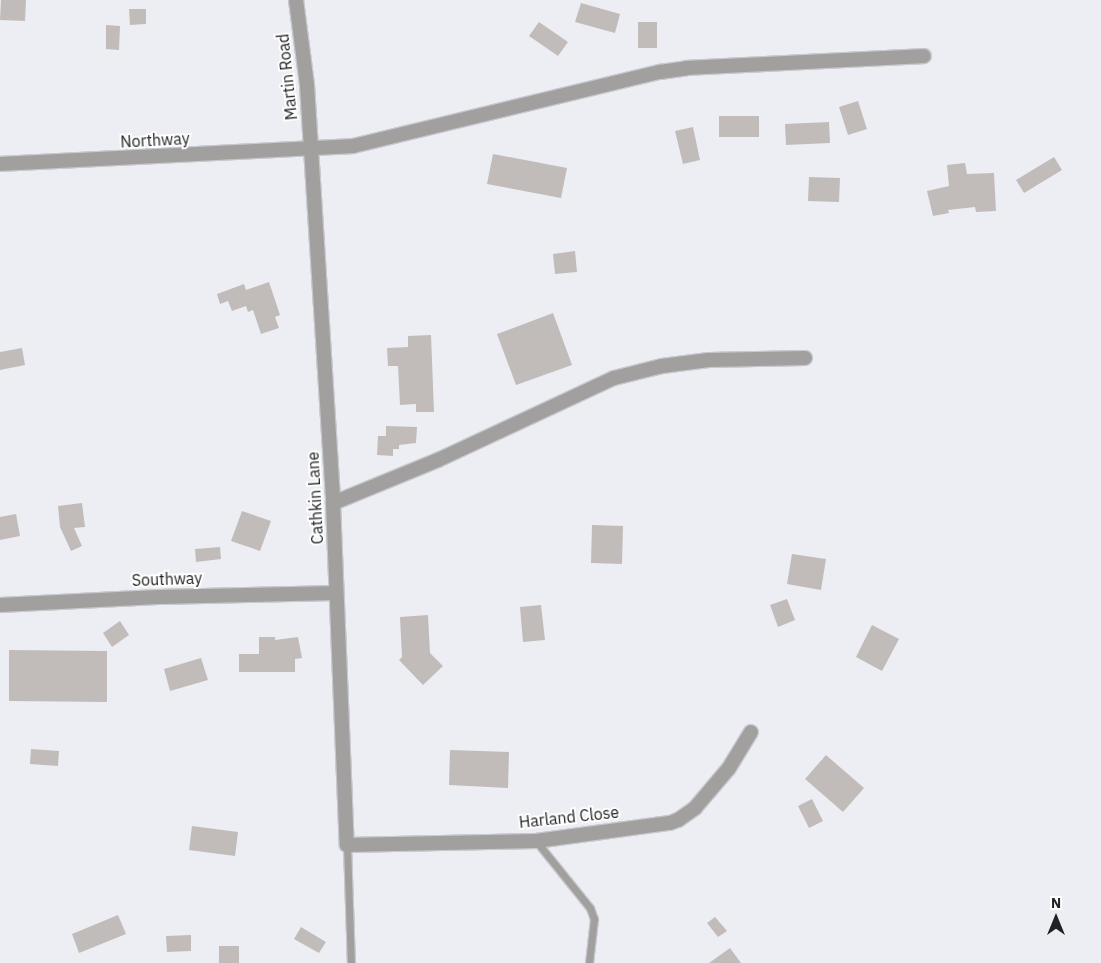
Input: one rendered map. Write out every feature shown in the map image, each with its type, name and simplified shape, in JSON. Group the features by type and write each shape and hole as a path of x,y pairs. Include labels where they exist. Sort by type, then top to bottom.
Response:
{"street":[{"name":"Martin Road","path":"296,0 307,85 311,150"},
{"name":"Northway","path":"0,164 311,150 352,146 650,75 687,68 924,56"},
{"name":"Cathkin Lane","path":"311,150 333,503 347,845"},
{"path":"333,503 438,460 614,378 662,366 709,360 805,358"},
{"name":"Southway","path":"0,605 158,597 336,593"},
{"name":"Harland Close","path":"347,845 536,841 678,820 695,808 729,768 751,732"}],"lane":[{"path":"536,841 590,908 594,919 589,963"},
{"path":"347,845 351,963"}],"building":[{"path":"1,0 26,0 25,21 0,20"},
{"path":"581,3 620,14 615,33 575,22"},
{"path":"129,9 146,9 146,24 130,25"},
{"path":"539,22 568,42 558,56 529,36"},
{"path":"638,22 657,22 657,48 638,48"},
{"path":"106,25 120,26 119,50 106,49"},
{"path":"858,101 867,129 848,135 839,107"},
{"path":"719,116 759,116 759,137 719,137"},
{"path":"829,122 830,143 786,145 785,124"},
{"path":"693,127 700,160 683,164 675,131"},
{"path":"493,154 567,168 561,198 487,184"},
{"path":"1054,157 1062,170 1024,193 1016,180"},
{"path":"965,163 967,174 994,173 996,211 976,212 975,207 948,210 949,213 933,216 927,191 949,186 947,165"},
{"path":"809,177 840,178 839,202 808,201"},
{"path":"575,251 577,272 555,274 553,254"},
{"path":"269,282 280,315 275,317 279,328 261,334 253,310 248,312 246,306 232,311 228,301 220,304 217,294 244,284 246,290"},
{"path":"553,313 572,365 516,385 497,334"},
{"path":"431,335 434,412 416,412 416,404 400,405 398,366 388,366 387,348 408,347 408,336"},
{"path":"22,348 25,365 0,370 0,352"},
{"path":"386,426 417,427 416,443 399,445 399,449 393,449 393,456 377,455 378,436 386,436"},
{"path":"82,503 85,527 74,528 82,546 71,551 60,527 58,506"},
{"path":"242,511 271,521 260,551 231,541"},
{"path":"16,514 20,536 0,540 0,517"},
{"path":"592,525 623,526 622,564 591,563"},
{"path":"220,547 221,559 196,562 195,549"},
{"path":"792,554 826,559 821,590 787,584"},
{"path":"787,599 795,620 778,627 770,605"},
{"path":"541,605 545,640 523,642 520,607"},
{"path":"428,615 430,653 443,666 423,685 399,660 402,657 400,617"},
{"path":"120,621 129,635 112,647 103,633"},
{"path":"872,625 899,639 882,671 856,657"},
{"path":"259,637 275,637 275,640 298,637 302,658 295,659 295,672 239,672 239,654 259,654"},
{"path":"9,650 107,651 107,702 9,701"},
{"path":"201,658 208,680 170,691 164,669"},
{"path":"31,749 59,751 58,766 30,764"},
{"path":"450,750 509,752 508,788 449,785"},
{"path":"826,755 864,788 843,812 805,779"},
{"path":"812,799 823,821 809,828 798,806"},
{"path":"192,826 238,832 235,856 189,850"},
{"path":"118,915 126,934 79,953 72,934"},
{"path":"715,917 727,931 718,937 707,923"},
{"path":"301,927 326,942 319,953 294,939"},
{"path":"191,935 191,951 167,952 166,936"},
{"path":"219,946 239,946 239,963 219,963"},
{"path":"730,948 741,963 709,963"}]}
